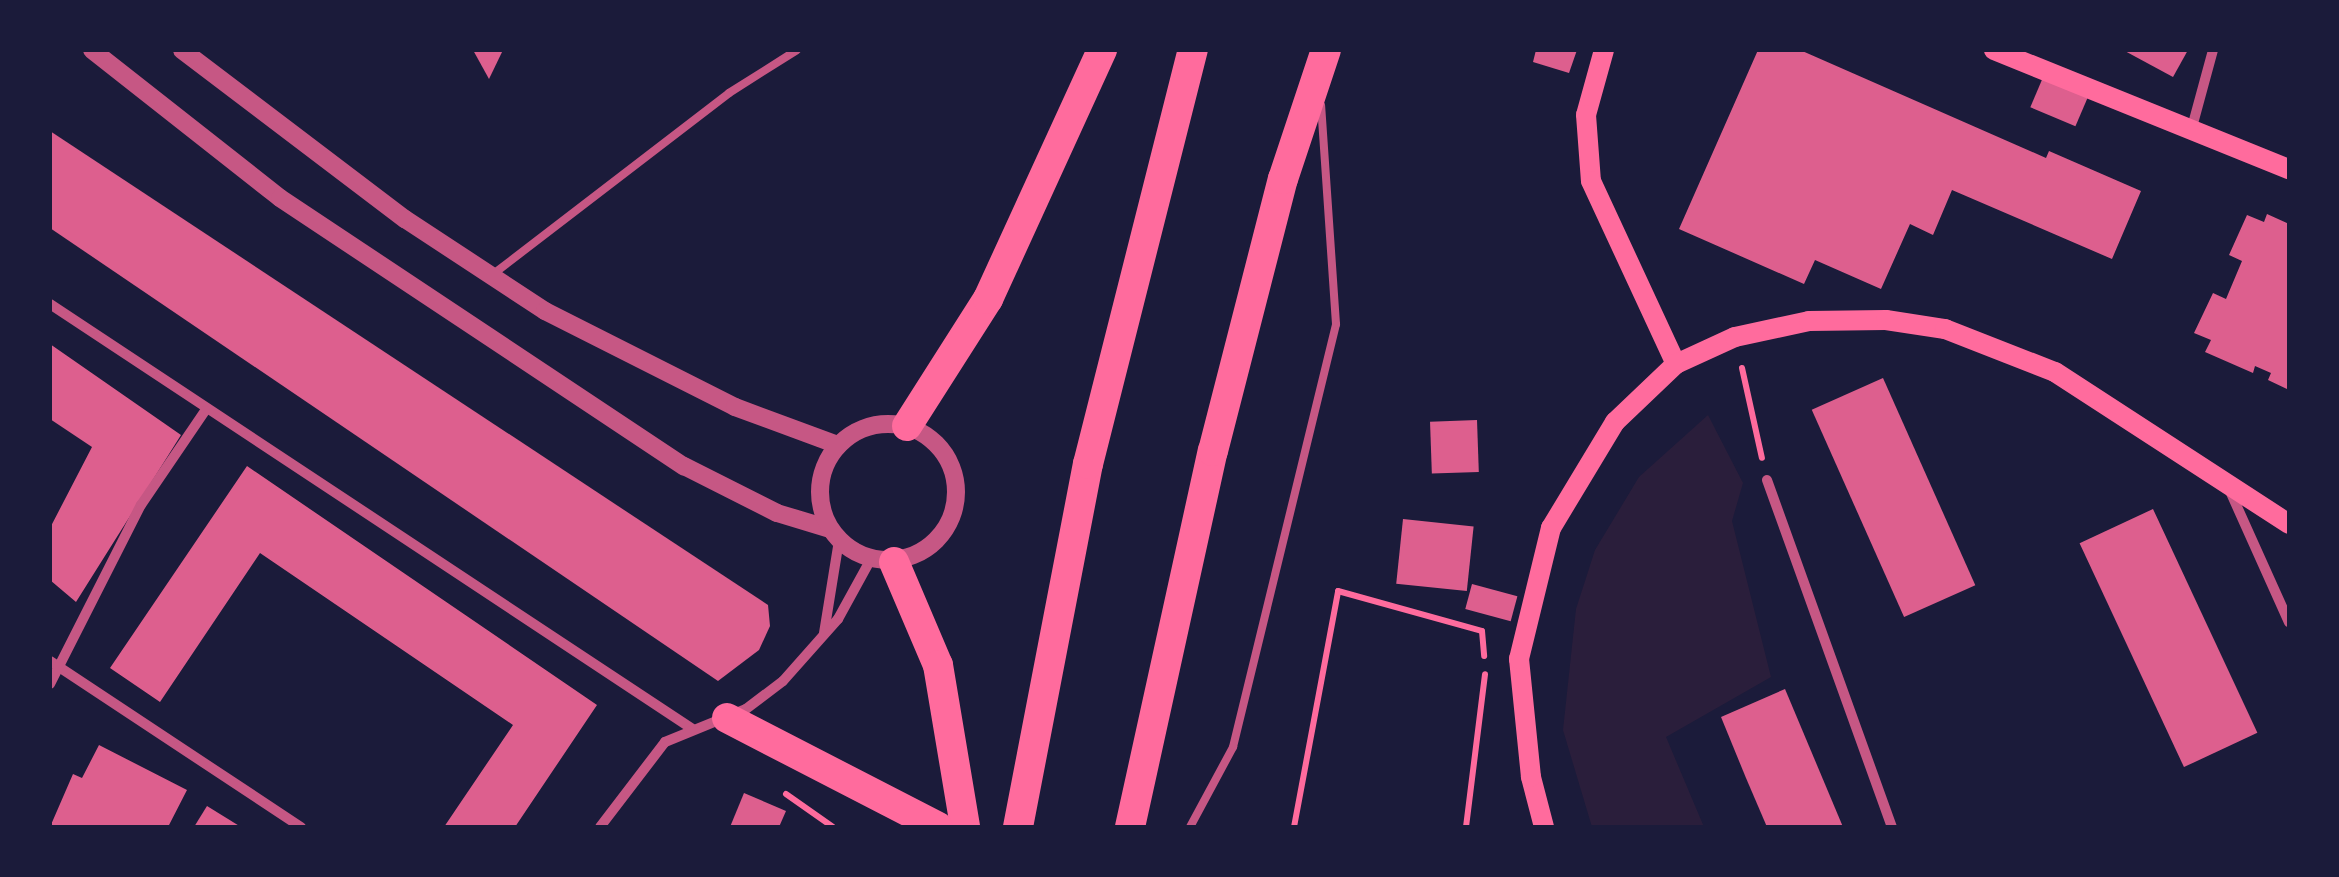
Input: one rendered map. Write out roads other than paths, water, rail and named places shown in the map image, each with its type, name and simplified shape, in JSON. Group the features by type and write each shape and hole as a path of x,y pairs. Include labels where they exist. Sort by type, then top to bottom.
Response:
{"highway":[{"path":"908,426 988,299 1102,50"},
{"path":"1018,827 1088,464 1192,50"},
{"path":"1130,827 1218,432 1283,179 1322,64"},
{"path":"882,560 938,665 965,827"},
{"path":"727,718 938,827"}],"main road":[{"path":"1604,50 1586,115 1591,182 1676,364"},
{"path":"1994,50 2289,169"},
{"path":"1544,827 1526,743 1519,659 1551,528 1615,422 1676,364 1736,338 1809,321 1886,320 1945,329 2054,372 2224,476 2289,524"}],"street":[{"path":"92,50 280,198 684,466 882,560"},
{"path":"182,50 405,220 492,275 675,380 838,445"},
{"path":"2191,132 2213,50"},
{"path":"50,304 206,411 691,728"},
{"path":"50,684 141,505 206,411"},
{"path":"600,827 644,764 691,728 727,718 783,681 824,634 882,560 937,542 957,499 946,453 908,426 870,426 838,445 820,482 834,535 824,634"},
{"path":"2224,476 2289,622"},
{"path":"1767,480 1892,827"},
{"path":"50,661 300,827"}],"lane":[{"path":"492,275 729,92 797,50"},
{"path":"1190,827 1234,746 1336,324 1335,237 1322,64"}]}
